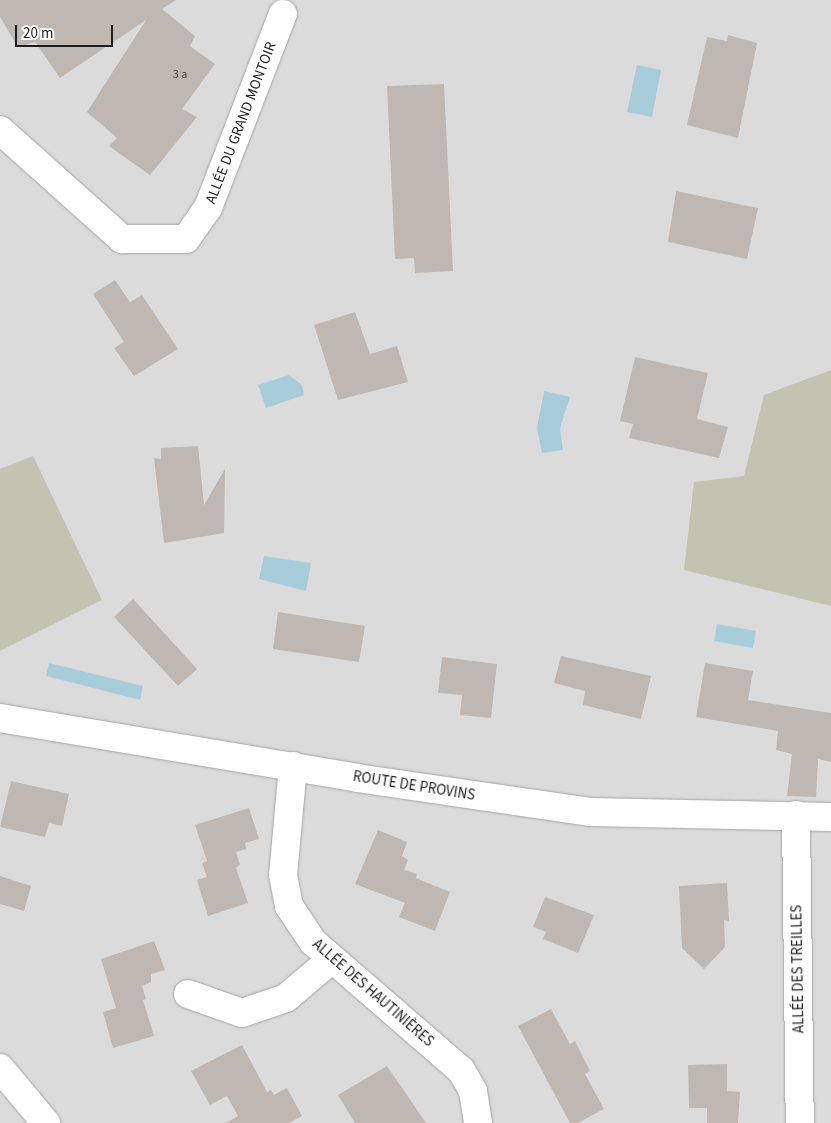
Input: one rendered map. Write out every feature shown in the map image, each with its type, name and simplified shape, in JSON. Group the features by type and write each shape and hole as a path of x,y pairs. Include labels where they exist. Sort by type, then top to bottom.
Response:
{"street":[{"name":"ALLÉE DU GRAND MONTOIR","path":"0,130 122,239 186,239 208,208 283,14"},
{"name":"ROUTE DE PROVINS","path":"0,718 590,812 831,816"},
{"name":"ALLÉE DES HAUTINIÈRES","path":"293,766 283,875 289,906 312,942 461,1070 474,1091 478,1123"},
{"name":"ALLÉE DES TREILLES","path":"796,815 800,1123"},
{"path":"188,994 242,1013 286,998 332,959"},
{"path":"0,1068 46,1123"}],"shaded area":[{"path":"0,0 831,0 831,1123 0,1123"},
{"path":"831,370 831,606 684,570 694,482 744,476 764,395"},
{"path":"33,456 102,600 0,651 0,469"}],"water":[{"path":"637,65 661,70 652,117 627,112"},
{"path":"289,375 302,385 304,395 266,408 258,385"},
{"path":"544,391 570,397 560,428 563,450 542,453 537,428"},
{"path":"264,556 311,563 306,591 259,579"},
{"path":"717,624 756,631 753,648 714,641"},
{"path":"49,663 143,686 140,700 46,676"}],"building":[{"path":"0,0 176,0 162,9 195,36 190,46 215,64 182,109 197,117 150,175 109,146 117,138 87,112 146,20 60,78 35,42 18,47 0,17"},
{"path":"728,35 757,43 738,138 687,125 707,37 727,41"},
{"path":"444,84 453,271 415,273 414,258 395,259 387,86"},
{"path":"676,191 758,208 747,259 668,242"},
{"path":"115,280 130,302 142,295 178,349 134,376 114,348 124,342 93,294"},
{"path":"355,312 370,354 397,346 408,382 338,400 314,325"},
{"path":"635,357 708,373 697,419 728,427 719,458 629,438 633,424 620,421"},
{"path":"198,446 204,505 225,469 224,533 164,543 154,458 161,459 161,448"},
{"path":"133,599 197,669 178,686 114,617"},
{"path":"278,612 365,626 359,662 273,649"},
{"path":"561,656 651,676 641,719 583,705 585,691 554,683"},
{"path":"442,657 497,664 491,718 460,715 462,695 438,693"},
{"path":"705,663 753,671 748,700 831,713 831,762 818,759 816,797 787,796 792,754 776,750 778,731 696,717"},
{"path":"11,781 69,794 62,826 49,823 45,837 0,827"},
{"path":"249,808 259,839 245,843 246,849 236,852 240,865 236,868 248,903 208,916 197,880 207,877 202,863 207,861 195,825"},
{"path":"378,830 407,842 402,856 408,860 404,870 417,874 416,878 450,892 435,931 399,917 405,903 355,884"},
{"path":"0,876 31,886 24,911 0,904"},
{"path":"727,883 729,921 724,920 725,947 704,969 682,948 679,886"},
{"path":"545,897 594,915 578,953 543,939 546,932 533,927"},
{"path":"154,941 165,970 151,974 151,982 142,986 146,999 143,1000 154,1036 113,1048 103,1012 116,1008 101,959"},
{"path":"551,1009 570,1044 575,1041 590,1071 585,1074 604,1109 578,1123 570,1123 518,1026"},
{"path":"242,1045 267,1092 271,1090 274,1095 287,1088 302,1116 289,1123 226,1123 238,1116 227,1096 210,1105 191,1071"},
{"path":"727,1064 727,1091 740,1092 738,1123 707,1123 707,1108 689,1108 688,1065"},
{"path":"387,1066 426,1123 355,1123 338,1095"}]}
